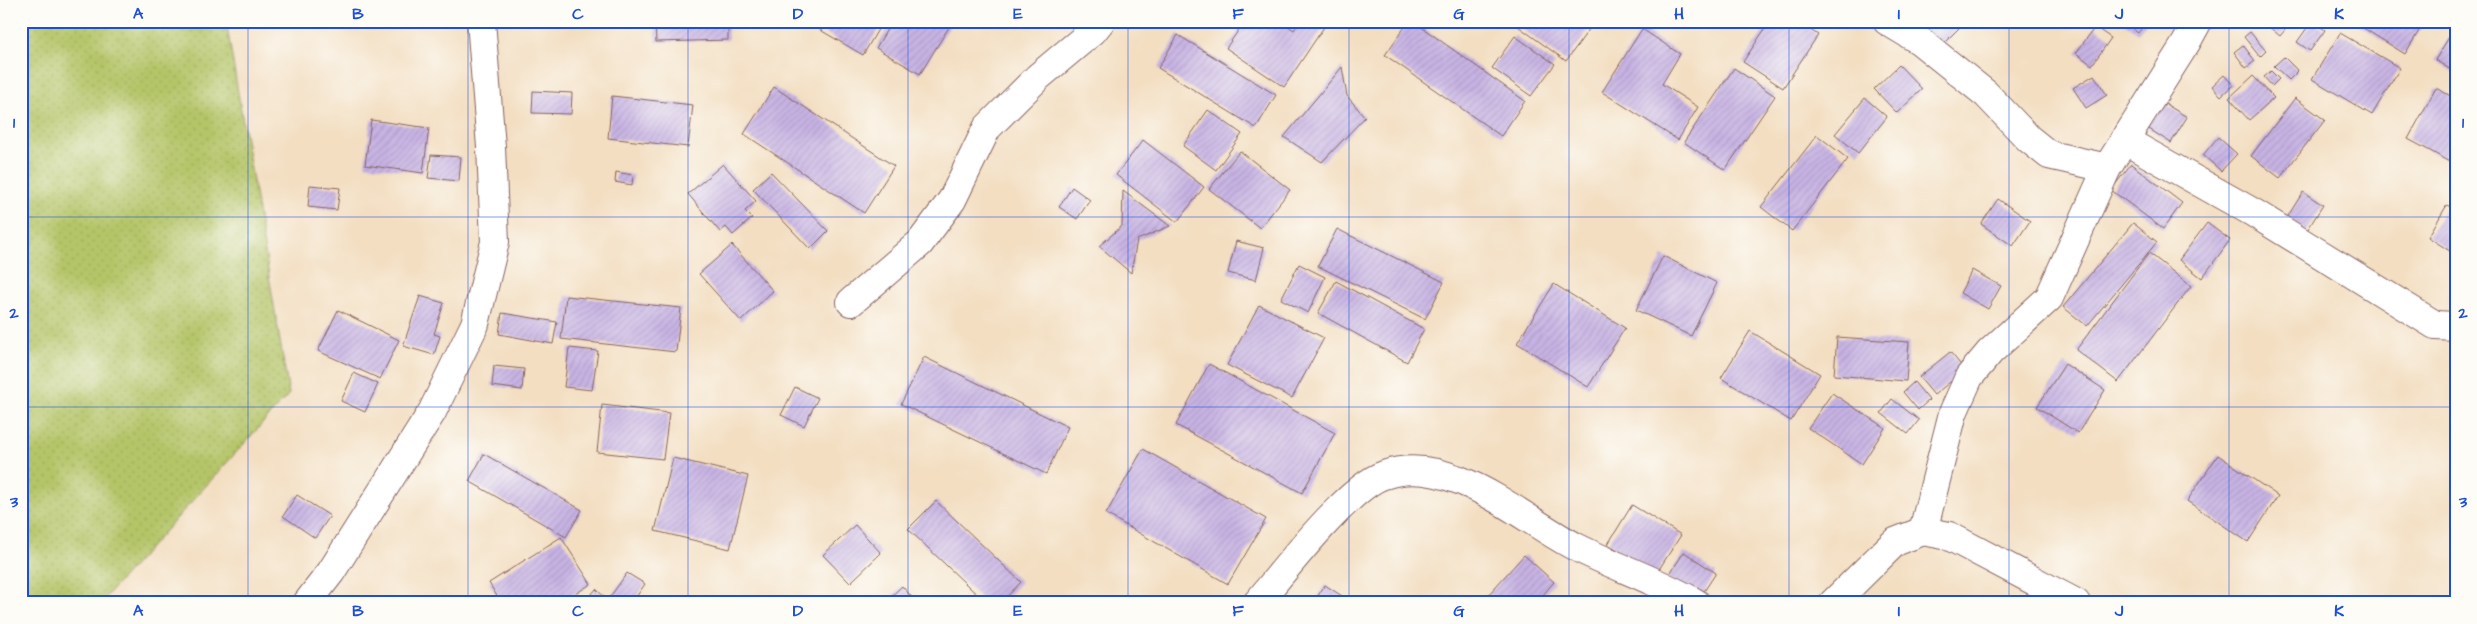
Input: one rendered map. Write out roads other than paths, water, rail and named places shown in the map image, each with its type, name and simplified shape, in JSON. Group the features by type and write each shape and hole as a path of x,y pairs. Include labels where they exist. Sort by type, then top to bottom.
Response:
{"street":[{"path":"307,603 331,572 432,412 475,324 495,242 491,147 481,21"},
{"path":"852,302 920,243 952,200 987,128 1038,76 1093,31 1101,21"},
{"path":"1887,21 1920,41 1986,94 2029,139 2049,156 2107,168"},
{"path":"1923,531 1953,414 1969,377 1990,352 2048,298 2107,168 2186,44 2198,21"},
{"path":"2124,140 2254,213 2435,325 2456,326"},
{"path":"1257,603 1296,556 1356,492 1383,475 1415,470 1445,475 1486,492 1576,547 1673,590 1696,603"},
{"path":"1833,603 1895,542 1923,531 1949,536 2076,603"}]}
